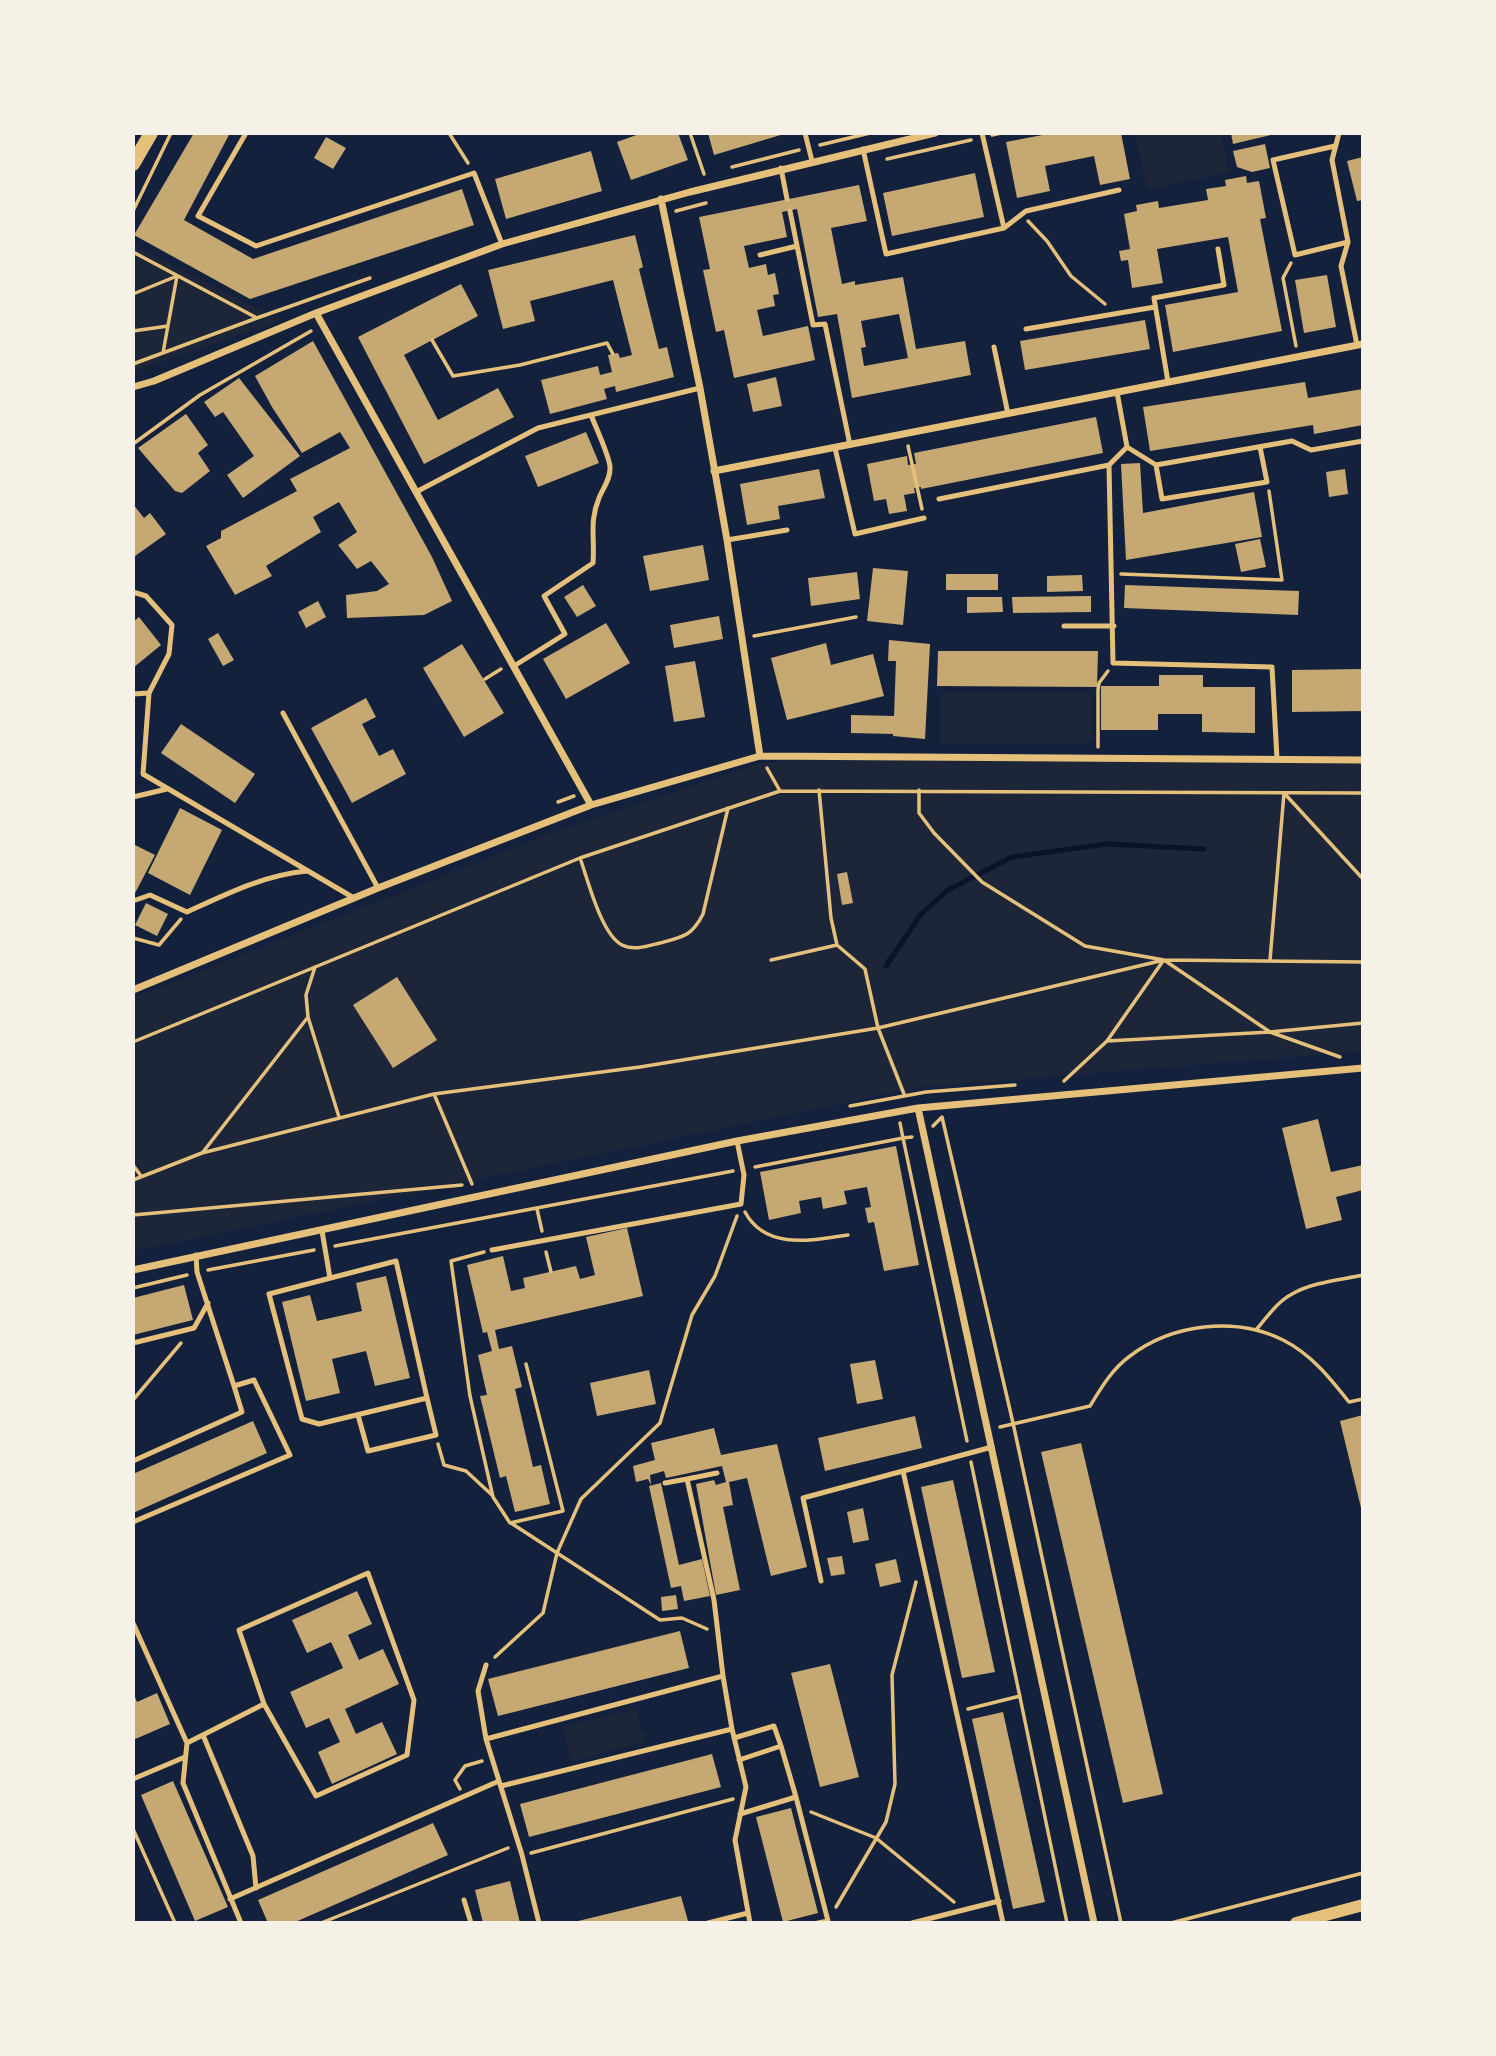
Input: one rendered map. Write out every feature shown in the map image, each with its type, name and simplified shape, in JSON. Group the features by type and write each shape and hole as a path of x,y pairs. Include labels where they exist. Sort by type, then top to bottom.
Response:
{"main road":[{"path":"133,164 151,133"}],"street":[{"path":"133,387 154,381 316,313 502,244 781,168 935,133"},
{"path":"661,199 700,388 727,540 760,755"},
{"path":"316,313 591,804"},
{"path":"714,471 1360,344"},
{"path":"133,990 378,888 591,804 760,755 1363,760"},
{"path":"133,1270 737,1141 918,1108 1363,1068"},
{"path":"918,1108 1094,1923"},
{"path":"1296,1923 1327,1919 1363,1905"}],"lane":[{"path":"246,133 198,216 256,246 474,173 502,244"},
{"path":"805,133 812,161"},
{"path":"982,133 1004,228"},
{"path":"1339,133 1332,160 1348,242 1341,266 1360,344"},
{"path":"1335,146 1273,160 1295,255 1348,242"},
{"path":"863,149 886,254 1004,228 1026,211 1119,190"},
{"path":"781,168 788,199"},
{"path":"790,211 813,326 825,324 849,445"},
{"path":"760,255 797,246"},
{"path":"1168,382 1154,298 1224,285 1218,249"},
{"path":"1026,329 1155,307"},
{"path":"994,347 1008,414"},
{"path":"416,492 538,428 700,388"},
{"path":"1117,392 1128,447 1156,465 1292,441 1311,450 1363,441"},
{"path":"513,666 565,634 544,596 593,563 591,526 610,467 591,415"},
{"path":"939,499 1109,465 1128,447"},
{"path":"1156,465 1162,499 1267,482 1260,447"},
{"path":"835,448 855,534 924,518"},
{"path":"1109,465 1113,663 1272,667 1277,759"},
{"path":"727,540 787,530"},
{"path":"133,592 146,596 172,625 169,654 149,693 143,774 354,898"},
{"path":"1064,626 1114,626"},
{"path":"133,694 149,693"},
{"path":"283,713 378,888"},
{"path":"133,797 169,789"},
{"path":"133,901 150,895 187,912 262,880 283,873 307,871"},
{"path":"492,1250 741,1204 744,1175 737,1141"},
{"path":"322,1231 330,1278"},
{"path":"133,1461 242,1412 197,1272 195,1255"},
{"path":"358,1415 368,1451 436,1435 396,1261 269,1294 302,1419 319,1424 427,1398"},
{"path":"133,1343 194,1328 208,1303"},
{"path":"133,1521 290,1455 254,1380 234,1386"},
{"path":"821,1581 803,1498 992,1447"},
{"path":"903,1471 1003,1923"},
{"path":"665,1483 717,1472"},
{"path":"687,1479 714,1600 732,1729 746,1787 735,1840 750,1923"},
{"path":"368,1573 414,1700 407,1755 316,1796 264,1704 239,1630 368,1573"},
{"path":"133,1623 187,1743 183,1783 241,1923"},
{"path":"486,1665 478,1691 486,1739 522,1855 539,1923"},
{"path":"486,1739 723,1676"},
{"path":"187,1743 264,1704"},
{"path":"734,1738 774,1726 799,1807 828,1921 818,1923"},
{"path":"230,1899 464,1797 500,1784 732,1729"},
{"path":"203,1735 253,1856 256,1888"},
{"path":"739,1760 781,1746"},
{"path":"133,1779 185,1757"},
{"path":"740,1814 796,1797"},
{"path":"464,1900 471,1923"},
{"path":"912,1923 999,1901"},
{"path":"708,1923 748,1913"}],"path":[{"path":"133,211 171,133"},
{"path":"449,133 474,173"},
{"path":"690,133 704,174"},
{"path":"1022,214 1047,241 1071,276 1101,303 1128,311"},
{"path":"133,252 257,318 133,364"},
{"path":"1295,255 1283,278 1296,346"},
{"path":"133,294 177,276"},
{"path":"163,353 177,276"},
{"path":"133,331 168,326"},
{"path":"133,444 200,395 313,331"},
{"path":"432,340 453,376 520,365 607,342 612,354"},
{"path":"908,446 924,518"},
{"path":"1112,574 1282,580 1267,482"},
{"path":"754,636 856,617"},
{"path":"485,679 501,669 495,658"},
{"path":"1098,758 1099,683 1113,663"},
{"path":"760,755 780,791"},
{"path":"819,790 831,918 837,945 865,969 877,1028 904,1094"},
{"path":"919,790 919,813 934,833 982,882 1086,946 1164,960 1363,962"},
{"path":"133,1042 580,858 780,791 1363,793"},
{"path":"548,807 584,792"},
{"path":"1284,793 1363,879"},
{"path":"1270,960 1284,793"},
{"path":"572,796 580,809"},
{"path":"580,858 609,934 623,946 639,948 679,939 695,929 703,915 728,808"},
{"path":"133,938 159,945 187,912"},
{"path":"771,960 837,945"},
{"path":"1064,1081 1107,1041 1164,960"},
{"path":"133,1180 202,1153 434,1094 640,1067 877,1028 1164,960 1270,1032 1345,1058"},
{"path":"315,967 306,995 307,1017 339,1118"},
{"path":"202,1153 307,1017"},
{"path":"1107,1041 1270,1032 1363,1023"},
{"path":"434,1094 472,1184"},
{"path":"133,1288 197,1272 924,1136 942,1116 1013,1423 1121,1923"},
{"path":"903,1138 1067,1923"},
{"path":"133,1165 141,1177"},
{"path":"741,1204 750,1221 771,1236 800,1242 848,1235"},
{"path":"486,1665 542,1613 557,1553 581,1499 660,1423 692,1315 715,1276 741,1204"},
{"path":"492,1250 451,1261 470,1396 493,1497"},
{"path":"1256,1330 1275,1307 1291,1294 1311,1286 1363,1275"},
{"path":"1013,1423 1090,1406 1104,1381 1128,1357 1157,1339 1189,1329 1222,1325 1256,1330 1283,1340 1307,1355 1329,1375 1349,1402 1363,1399"},
{"path":"133,1400 194,1328"},
{"path":"510,1523 563,1511 526,1364"},
{"path":"436,1435 444,1465 466,1471 493,1497 510,1523 660,1620 681,1618 718,1635"},
{"path":"828,1921 886,1822 895,1784 892,1675 922,1557"},
{"path":"957,1712 1020,1696"},
{"path":"464,1797 455,1780 465,1766 492,1757"},
{"path":"522,1855 744,1796"},
{"path":"799,1807 876,1838 964,1910"},
{"path":"133,1829 175,1923"},
{"path":"321,1923 518,1844"},
{"path":"1171,1923 1363,1873"}],"shaded area":[{"path":"1135,133 1221,133 1229,172 1147,189"},
{"path":"133,245 281,321 133,371"},
{"path":"940,693 1092,693 1092,743 940,744"},
{"path":"789,760 1363,760 1363,1051 921,1087 133,1251 133,998 563,829 758,764"},
{"path":"636,1709 644,1742 572,1761 562,1727"}],"building":[{"path":"194,133 230,133 184,220 253,259 462,189 474,225 250,299 134,235"},
{"path":"642,133 678,133 688,160 631,180 617,142"},
{"path":"708,133 784,133 784,134 714,155"},
{"path":"1053,133 1121,133 1130,179 1100,185 1094,156 1045,166 1050,191 1017,198 1006,142"},
{"path":"1231,133 1275,133 1275,134 1233,144"},
{"path":"326,137 346,148 333,169 314,158"},
{"path":"1265,144 1270,168 1252,172 1237,167 1233,151"},
{"path":"591,151 602,191 506,219 495,179"},
{"path":"1363,157 1363,200 1357,201 1347,161"},
{"path":"975,173 984,217 892,236 883,193"},
{"path":"1246,176 1247,183 1259,181 1266,218 1260,219 1282,331 1173,352 1165,305 1238,292 1228,237 1157,249 1163,283 1132,288 1128,260 1121,261 1119,251 1130,249 1124,214 1137,211 1136,205 1158,201 1159,208 1208,200 1206,189 1226,186 1225,180"},
{"path":"859,185 867,221 831,228 842,284 855,281 855,285 903,277 916,349 965,341 971,375 852,398 837,314 818,317 797,209 782,212 787,237 744,246 749,268 766,264 768,275 775,273 779,294 773,295 775,306 757,310 763,336 808,326 815,360 734,378 724,330 716,332 703,270 710,269 699,217","holes":["899,314 908,358 864,366 861,348 866,347 861,321"]},
{"path":"635,235 643,267 639,269 659,349 667,347 674,377 616,392 615,386 604,389 607,399 550,414 541,380 598,366 600,375 612,372 608,355 618,353 620,358 632,355 613,280 530,301 535,321 503,329 488,270"},
{"path":"1327,275 1336,327 1304,333 1295,280"},
{"path":"461,284 478,316 404,355 438,420 498,388 514,417 424,464 358,337"},
{"path":"1145,320 1150,349 1025,370 1020,341"},
{"path":"313,341 432,557 452,601 424,615 347,618 346,595 377,591 389,584 371,561 357,569 338,545 357,532 339,502 313,517 321,532 266,566 272,576 235,595 206,546 221,538 221,531 297,491 290,479 350,448 340,432 302,453 255,376"},
{"path":"776,377 782,406 753,412 747,384"},
{"path":"239,378 300,456 243,498 227,475 254,456 223,412 215,417 204,402"},
{"path":"1305,382 1308,398 1363,389 1363,425 1314,434 1313,425 1150,451 1143,407"},
{"path":"186,414 208,445 198,453 210,471 182,493 175,491 138,448"},
{"path":"1096,417 1103,453 921,489 914,488 915,493 904,495 907,511 889,514 886,499 874,501 867,464 907,456 908,465 916,464 914,453"},
{"path":"586,432 599,463 538,487 525,456"},
{"path":"1140,463 1143,513 1254,492 1262,537 1126,560 1121,464"},
{"path":"819,469 825,498 778,506 780,519 747,525 740,484"},
{"path":"1345,469 1348,494 1329,497 1326,472"},
{"path":"133,504 144,518 150,513 166,534 135,556 133,554"},
{"path":"1260,539 1266,567 1241,572 1235,544"},
{"path":"703,545 709,580 650,591 643,556"},
{"path":"873,568 908,571 903,625 867,621"},
{"path":"857,572 860,599 811,606 808,578"},
{"path":"946,574 998,574 998,590 946,590"},
{"path":"1082,575 1083,591 1047,592 1047,576"},
{"path":"583,585 596,606 577,617 564,597"},
{"path":"1125,585 1299,591 1298,615 1124,608"},
{"path":"1091,596 1091,612 1013,613 1012,597"},
{"path":"967,597 1002,597 1003,612 967,613"},
{"path":"318,601 326,617 306,628 298,612"},
{"path":"719,616 723,639 674,648 670,625"},
{"path":"139,617 161,645 133,668 133,622"},
{"path":"606,623 630,663 566,699 543,659"},
{"path":"218,633 234,660 223,666 208,639"},
{"path":"889,640 930,644 925,739 893,734 851,733 851,715 894,716 896,661 888,661"},
{"path":"826,643 831,665 873,654 884,696 787,720 771,658"},
{"path":"462,644 504,713 464,737 423,668"},
{"path":"938,651 1098,651 1097,687 937,686"},
{"path":"695,661 705,717 674,722 665,666"},
{"path":"1363,669 1363,711 1292,712 1292,670"},
{"path":"1159,675 1203,675 1203,687 1255,687 1255,733 1202,732 1202,714 1158,714 1158,730 1101,730 1101,686 1159,686"},
{"path":"366,698 376,717 362,724 379,756 393,749 406,774 352,803 311,728"},
{"path":"181,724 255,774 235,803 161,753"},
{"path":"180,808 222,830 190,895 148,873"},
{"path":"133,844 155,855 133,897"},
{"path":"847,872 853,903 842,905 837,874"},
{"path":"146,903 168,914 157,936 135,925"},
{"path":"397,977 437,1040 393,1068 353,1005"},
{"path":"1318,1119 1331,1172 1363,1165 1363,1190 1336,1197 1342,1220 1306,1229 1282,1128"},
{"path":"896,1146 919,1265 884,1271 874,1222 868,1223 865,1208 871,1207 867,1187 844,1191 847,1204 823,1209 821,1197 799,1201 801,1213 769,1220 760,1172"},
{"path":"627,1228 643,1296 495,1330 499,1349 512,1346 522,1387 515,1389 533,1467 541,1465 550,1504 515,1512 506,1476 500,1478 480,1396 487,1395 478,1355 492,1351 487,1332 483,1333 467,1265 503,1256 511,1291 525,1288 523,1278 576,1266 580,1279 595,1275 586,1237"},
{"path":"386,1276 410,1378 375,1386 366,1351 332,1359 340,1393 306,1401 282,1302 310,1295 317,1321 362,1311 356,1283"},
{"path":"184,1285 193,1320 133,1335 133,1298"},
{"path":"875,1360 883,1399 857,1404 850,1364"},
{"path":"649,1370 656,1404 597,1416 590,1383"},
{"path":"1363,1415 1363,1512 1362,1512 1340,1421"},
{"path":"915,1416 922,1448 825,1471 818,1438"},
{"path":"253,1421 267,1453 133,1513 133,1474"},
{"path":"714,1428 721,1455 777,1444 807,1567 771,1576 747,1478 729,1482 733,1505 723,1507 740,1590 716,1595 696,1484 714,1480 716,1485 726,1482 722,1466 666,1478 664,1471 650,1475 651,1485 648,1479 636,1482 633,1466 655,1460 651,1443"},
{"path":"1081,1443 1163,1794 1123,1803 1041,1452"},
{"path":"953,1480 995,1672 962,1678 921,1487"},
{"path":"661,1483 679,1565 702,1559 710,1596 684,1601 681,1586 671,1588 649,1486"},
{"path":"863,1508 869,1540 853,1543 847,1512"},
{"path":"842,1556 845,1574 831,1576 827,1558"},
{"path":"896,1559 901,1582 880,1587 875,1564"},
{"path":"357,1591 372,1624 348,1635 359,1660 383,1649 399,1684 345,1709 356,1734 382,1722 397,1754 332,1784 318,1752 340,1742 329,1718 306,1728 290,1692 343,1668 331,1642 307,1653 292,1620"},
{"path":"676,1595 678,1609 662,1611 661,1597"},
{"path":"680,1631 689,1668 498,1716 488,1679"},
{"path":"830,1664 859,1777 820,1787 791,1673"},
{"path":"133,1692 137,1702 157,1693 170,1724 133,1740"},
{"path":"1003,1712 1045,1902 1013,1909 972,1719"},
{"path":"712,1754 721,1787 529,1837 520,1804"},
{"path":"173,1781 228,1907 195,1921 141,1795"},
{"path":"791,1808 818,1913 783,1922 756,1817"},
{"path":"433,1823 448,1855 293,1923 268,1923 258,1900"},
{"path":"510,1881 520,1923 483,1923 475,1890"},
{"path":"681,1896 688,1921 574,1922"}],"waterway":[{"path":"886,966 921,914 948,890 1012,857 1107,844 1204,849"}]}
